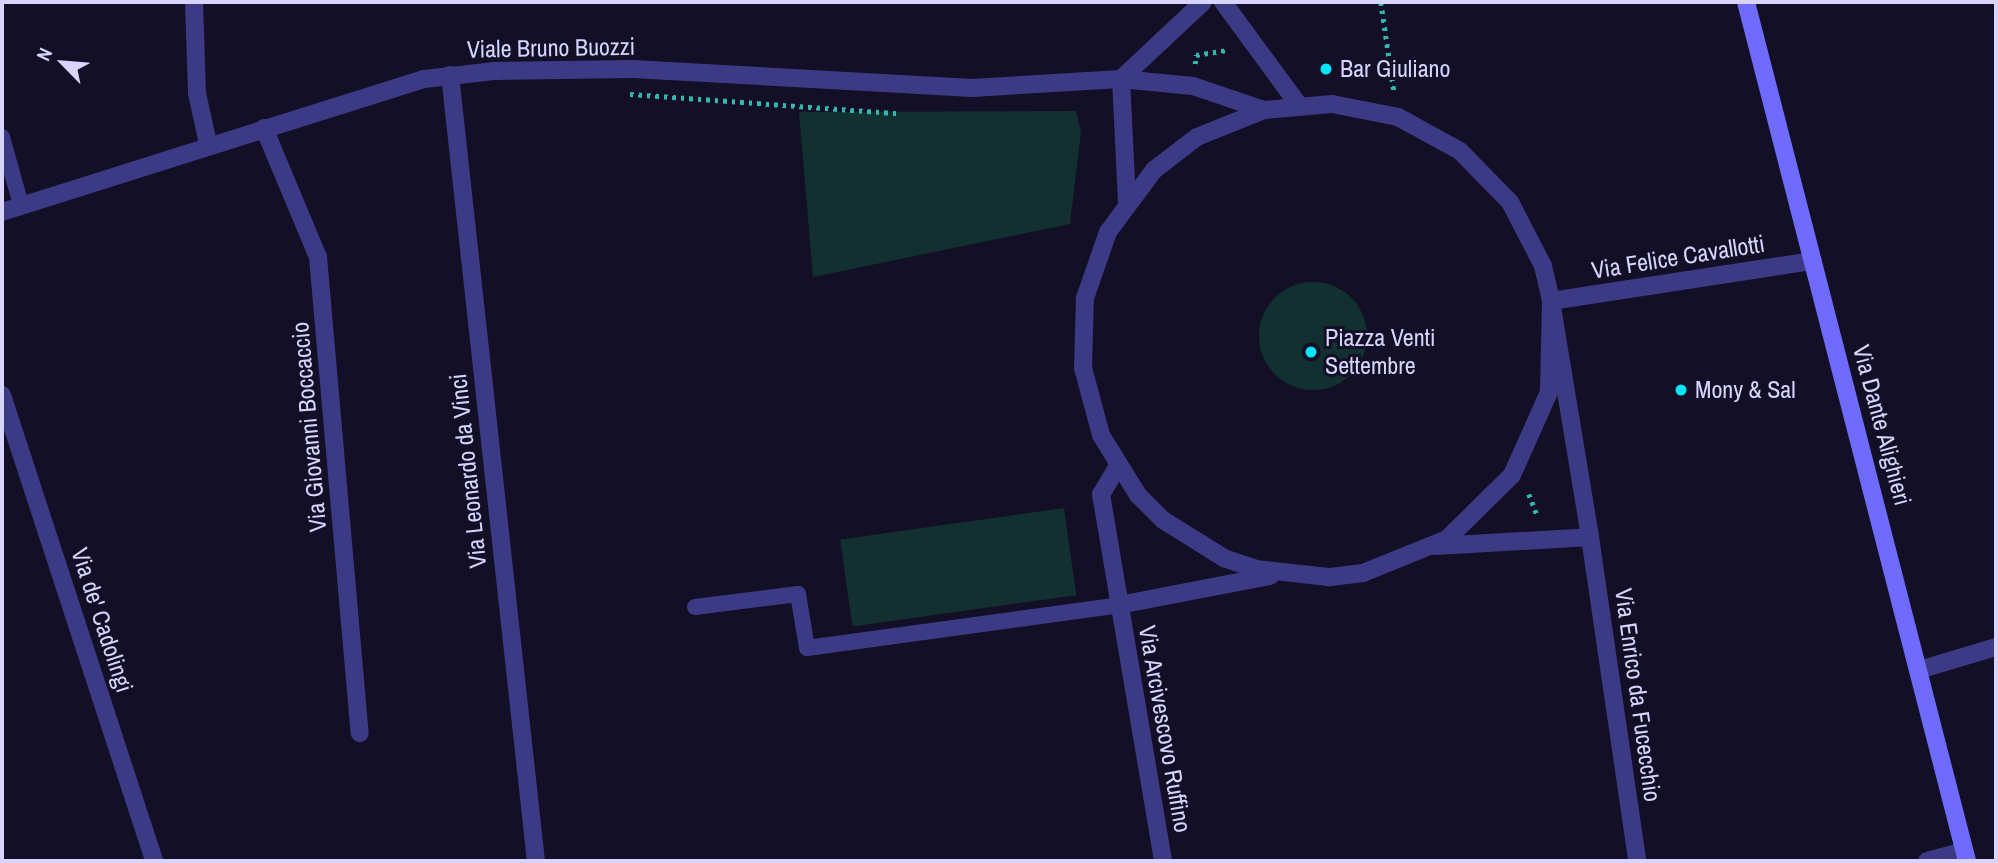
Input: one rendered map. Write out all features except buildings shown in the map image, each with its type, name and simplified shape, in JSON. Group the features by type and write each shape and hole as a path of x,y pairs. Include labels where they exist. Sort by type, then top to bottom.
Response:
{"street":[{"path":"194,2 197,93 208,144"},
{"path":"1126,202 1121,79 1203,2"},
{"path":"1223,2 1298,104"},
{"name":"Via Dante Alighieri","path":"1746,2 1966,856"},
{"name":"Viale Bruno Buozzi","path":"2,212 208,144 450,75 633,69 972,88 1121,79"},
{"name":"Via Leonardo da Vinci","path":"450,75 536,861"},
{"path":"1121,79 1192,86 1265,110"},
{"path":"1118,466 1101,494 1119,605 1279,574 1363,573 1436,546 1590,537 1551,301 1529,233 1503,194 1460,151 1398,117 1298,104 1265,110 1187,143 1126,202 1095,264 1082,333 1089,402 1118,466 1147,503 1192,541 1279,574"},
{"name":"Via Giovanni Boccaccio","path":"264,128 318,257 360,733"},
{"name":"Via Felice Cavallotti","path":"1551,301 1813,261"},
{"path":"1436,546 1493,499 1528,449 1549,392 1551,301"},
{"name":"Via de' Cadolingi","path":"2,395 154,861"},
{"name":"Via Enrico da Fucecchio","path":"1590,537 1637,861"},
{"name":"Via Arcivescovo Ruffino","path":"1119,605 1163,861"},
{"path":"1919,670 1996,647"},
{"path":"1927,861 1966,856"}],"lane":[{"path":"2,137 22,205"},
{"path":"695,607 798,594 807,648 1119,605"}],"path":[{"path":"1381,2 1398,117"},
{"path":"1195,65 1196,55 1236,48"},
{"path":"631,92 630,98 897,113"}],"green space":[{"path":"1076,111 1081,132 1070,224 813,277 799,112"},
{"path":"1313,282 1334,286 1351,298 1363,315 1367,336 1363,357 1351,374 1334,386 1313,390 1292,386 1275,374 1263,357 1259,336 1263,315 1275,298 1292,286"},
{"path":"1064,508 1076,595 852,627 840,539"}],"place":[{"name":"Bar Giuliano","path":"1326,69"},
{"name":"Piazza Venti Settembre","path":"1311,352"},
{"name":"Mony & Sal","path":"1681,390"}]}
